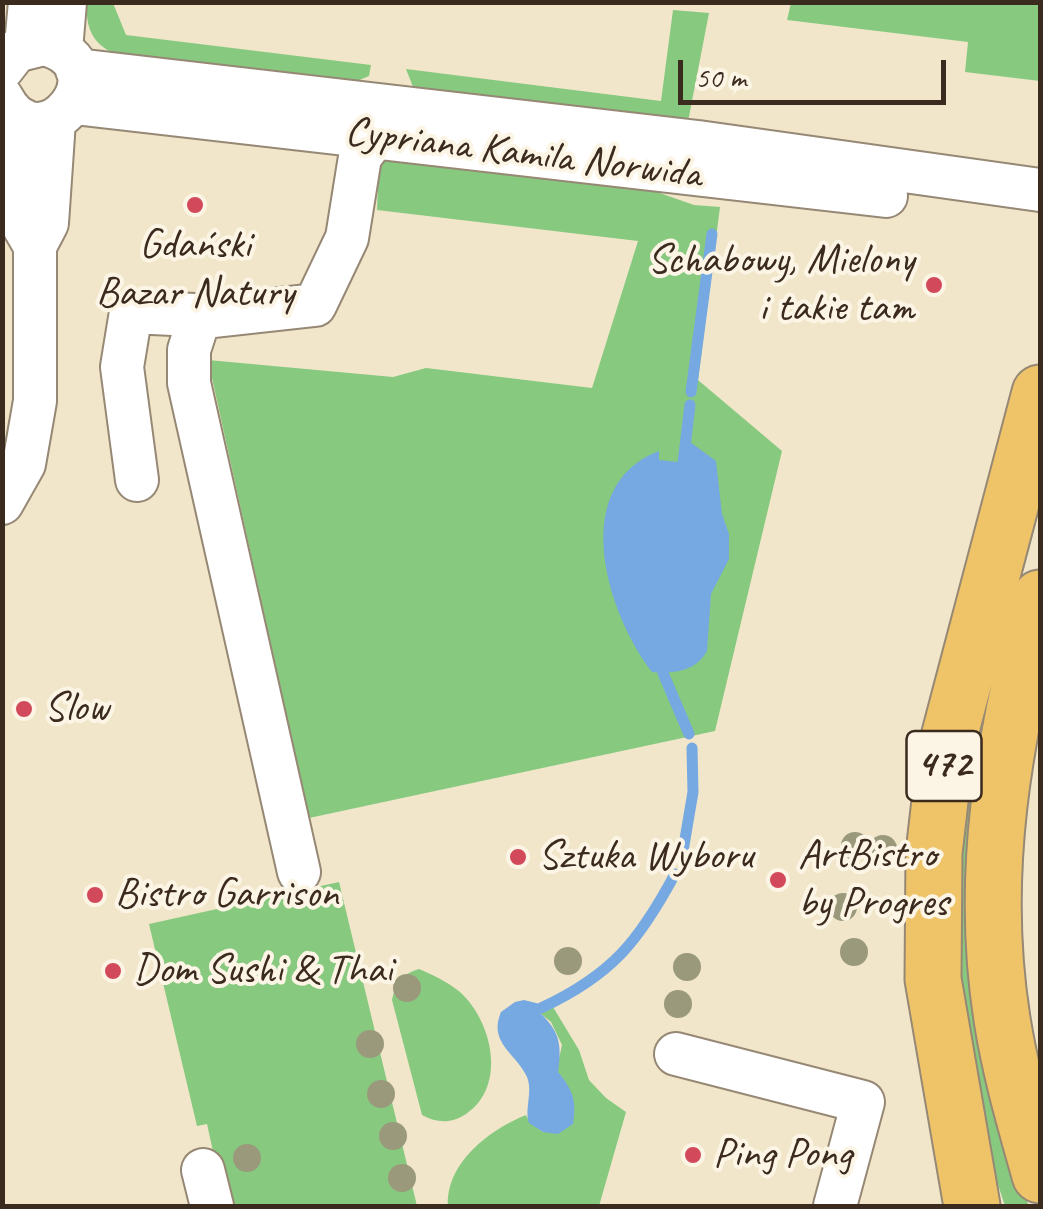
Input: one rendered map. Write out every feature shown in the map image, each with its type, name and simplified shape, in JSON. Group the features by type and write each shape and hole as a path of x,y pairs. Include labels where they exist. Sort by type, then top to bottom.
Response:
{"main road":[{"name":"472","path":"972,1206 933,979 934,853 946,749 1040,393"},
{"name":"472","path":"1040,598 1016,690 999,786 992,886 1002,1020 1040,1174"}],"street":[{"path":"2,503 24,464 35,401 36,246 17,215 32,81 30,2"},
{"path":"32,81 66,2"},
{"name":"Cypriana Kamila Norwida","path":"32,81 378,120 924,201 968,182 1040,190"},
{"path":"137,480 122,367 131,312 200,316 315,306 347,238 360,157 378,120"},
{"path":"200,316 189,350 190,382 300,872"},
{"path":"676,1054 863,1102 835,1206"}],"green space":[{"path":"87,3 113,3 126,35 371,65 369,76 348,85 122,57 94,37"},
{"path":"791,3 1040,3 1040,81 965,72 968,42 787,20"},
{"path":"673,10 709,13 687,127 415,92 406,69 661,101"},
{"path":"379,158 654,191 694,205 720,207 698,380 782,451 715,731 309,818 208,360 393,377 426,368 592,388 638,241 377,210"},
{"path":"1040,476 1040,508 1014,605 1015,1171 1029,1206 1005,1206 985,1145 949,937 980,697"},
{"path":"339,882 417,1206 225,1206 207,1124 197,1126 149,924"},
{"path":"419,969 460,992 481,1020 491,1054 487,1088 479,1102 466,1114 449,1121 422,1115 392,1000 401,980"},
{"path":"553,1007 579,1050 589,1080 626,1112 599,1206 448,1206 454,1176 485,1139 526,1115 543,1132 562,1045 551,1022 540,1013"}],"water":[{"path":"690,442 716,461 722,514 729,534 729,559 711,594 707,651 684,670 652,672 621,618 610,586 604,521 613,492 630,468 659,451 659,460 687,463"},
{"path":"524,1000 540,1004 540,1013 556,1033 558,1072 573,1096 573,1124 558,1134 543,1132 529,1123 528,1081 500,1039 501,1012"}],"waterway":[{"path":"691,392 712,234"},
{"path":"683,463 690,405"},
{"path":"663,673 689,734"},
{"path":"682,857 693,792 692,748"},
{"path":"541,1008 587,983 621,954 649,919 675,874"}],"place":[{"name":"Gdański Bazar Natury","path":"195,205"},
{"name":"Schabowy, Mielony i takie tam","path":"934,285"},
{"name":"Slow","path":"24,709"},
{"name":"Sztuka Wyboru","path":"518,857"},
{"name":"ArtBistro by Progres","path":"778,880"},
{"name":"Bistro Garrison","path":"95,895"},
{"name":"Dom Sushi & Thai","path":"113,971"},
{"name":"Ping Pong","path":"693,1155"}]}
